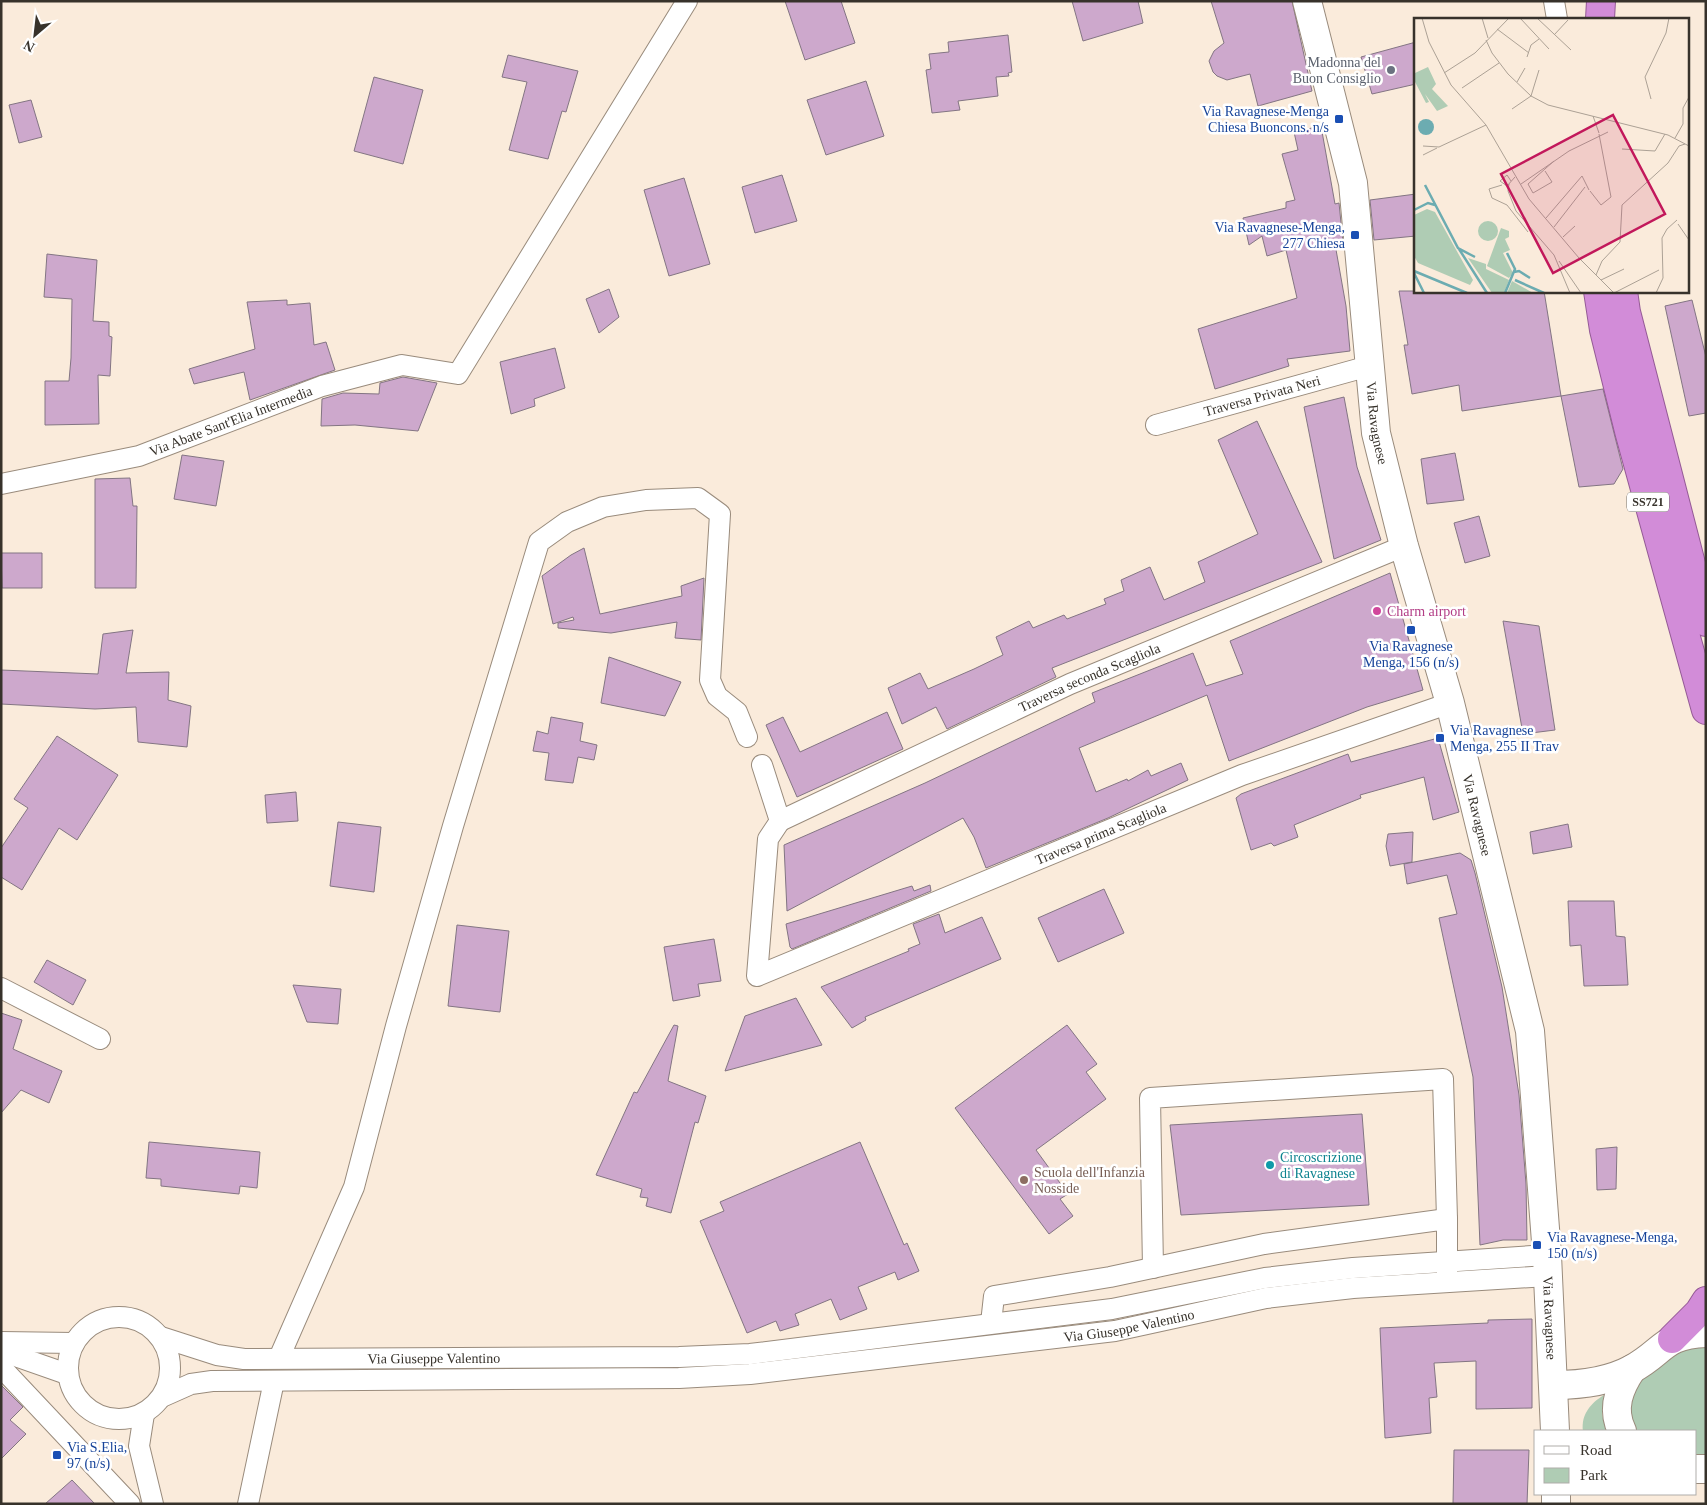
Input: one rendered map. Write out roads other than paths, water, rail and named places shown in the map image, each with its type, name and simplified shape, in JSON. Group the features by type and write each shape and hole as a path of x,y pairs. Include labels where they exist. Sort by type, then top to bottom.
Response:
{"highway":[{"path":"1600,18 1601,1"},
{"path":"1615,18 1616,1"},
{"name":"SS721","path":"1598,292 1604,330 1629,431 1706,710"},
{"name":"SS721","path":"1623,292 1626,312 1706,622"},
{"path":"1672,1339 1699,1312 1706,1301"}],"main road":[{"name":"Via Ravagnese","path":"1307,1 1353,183 1376,433 1404,546 1450,703 1530,1031 1548,1266 1555,1430"},
{"path":"1554,1385 1590,1384 1632,1369 1672,1339 1686,1334 1706,1333"},
{"path":"1622,1430 1618,1423 1616,1404 1621,1385 1632,1369"}],"street":[{"name":"Via Abate Sant'Elia Intermedia","path":"1,484 139,456 322,386 402,365 458,374 686,1"},
{"path":"1554,1 1557,18"},
{"name":"Traversa Privata Neri","path":"1156,425 1369,366"},
{"path":"279,1358 354,1187 409,978 539,542 567,522 604,507 646,500 698,498 720,514 710,680 717,696 738,712 747,737"},
{"name":"Traversa seconda Scagliola","path":"780,821 1070,684 1404,546"},
{"name":"Traversa prima Scagliola","path":"780,821 768,839 757,976 1242,775 1450,703"},
{"path":"762,766 780,821"},
{"path":"1,988 100,1039"},
{"path":"1153,1268 1150,1098 1443,1079 1447,1282"},
{"path":"991,1323 994,1296 1153,1268 1264,1244 1447,1219"},
{"name":"Via Giuseppe Valentino","path":"161,1337 217,1355 244,1359 709,1356 750,1354 1112,1309 1265,1278 1353,1268 1447,1261 1548,1266"},
{"name":"Via Giuseppe Valentino","path":"164,1396 191,1384 212,1381 709,1377 750,1374 1115,1331 1266,1298 1354,1288 1447,1282 1548,1266"},
{"path":"126,1317 146,1323 161,1337 170,1356 171,1376 164,1396 144,1414 130,1419 114,1420 97,1415 83,1405 72,1391 67,1374 68,1358 74,1343 87,1327 105,1318 126,1317"},
{"path":"1,1342 74,1343"},
{"path":"1,1351 67,1374"},
{"path":"709,1356 709,1377"},
{"path":"1,1367 130,1504"},
{"path":"248,1504 274,1381"},
{"path":"144,1414 139,1446 154,1504"},
{"path":"114,1420 139,1446"}],"place":[{"name":"Madonna del Buon Consiglio","path":"1391,70"},
{"name":"Via Ravagnese-Menga Chiesa Buoncons. n/s","path":"1339,119"},
{"name":"Via Ravagnese-Menga, 277 Chiesa","path":"1355,235"},
{"name":"Charm airport","path":"1377,611"},
{"name":"Via Ravagnese Menga, 156 (n/s)","path":"1411,630"},
{"name":"Via Ravagnese Menga, 255 II Trav","path":"1440,738"},
{"name":"Circoscrizione di Ravagnese","path":"1270,1165"},
{"name":"Scuola dell'Infanzia Nosside","path":"1024,1180"},
{"name":"Via Ravagnese-Menga, 150 (n/s)","path":"1537,1245"},
{"name":"Via S.Elia, 97 (n/s)","path":"57,1455"}]}
